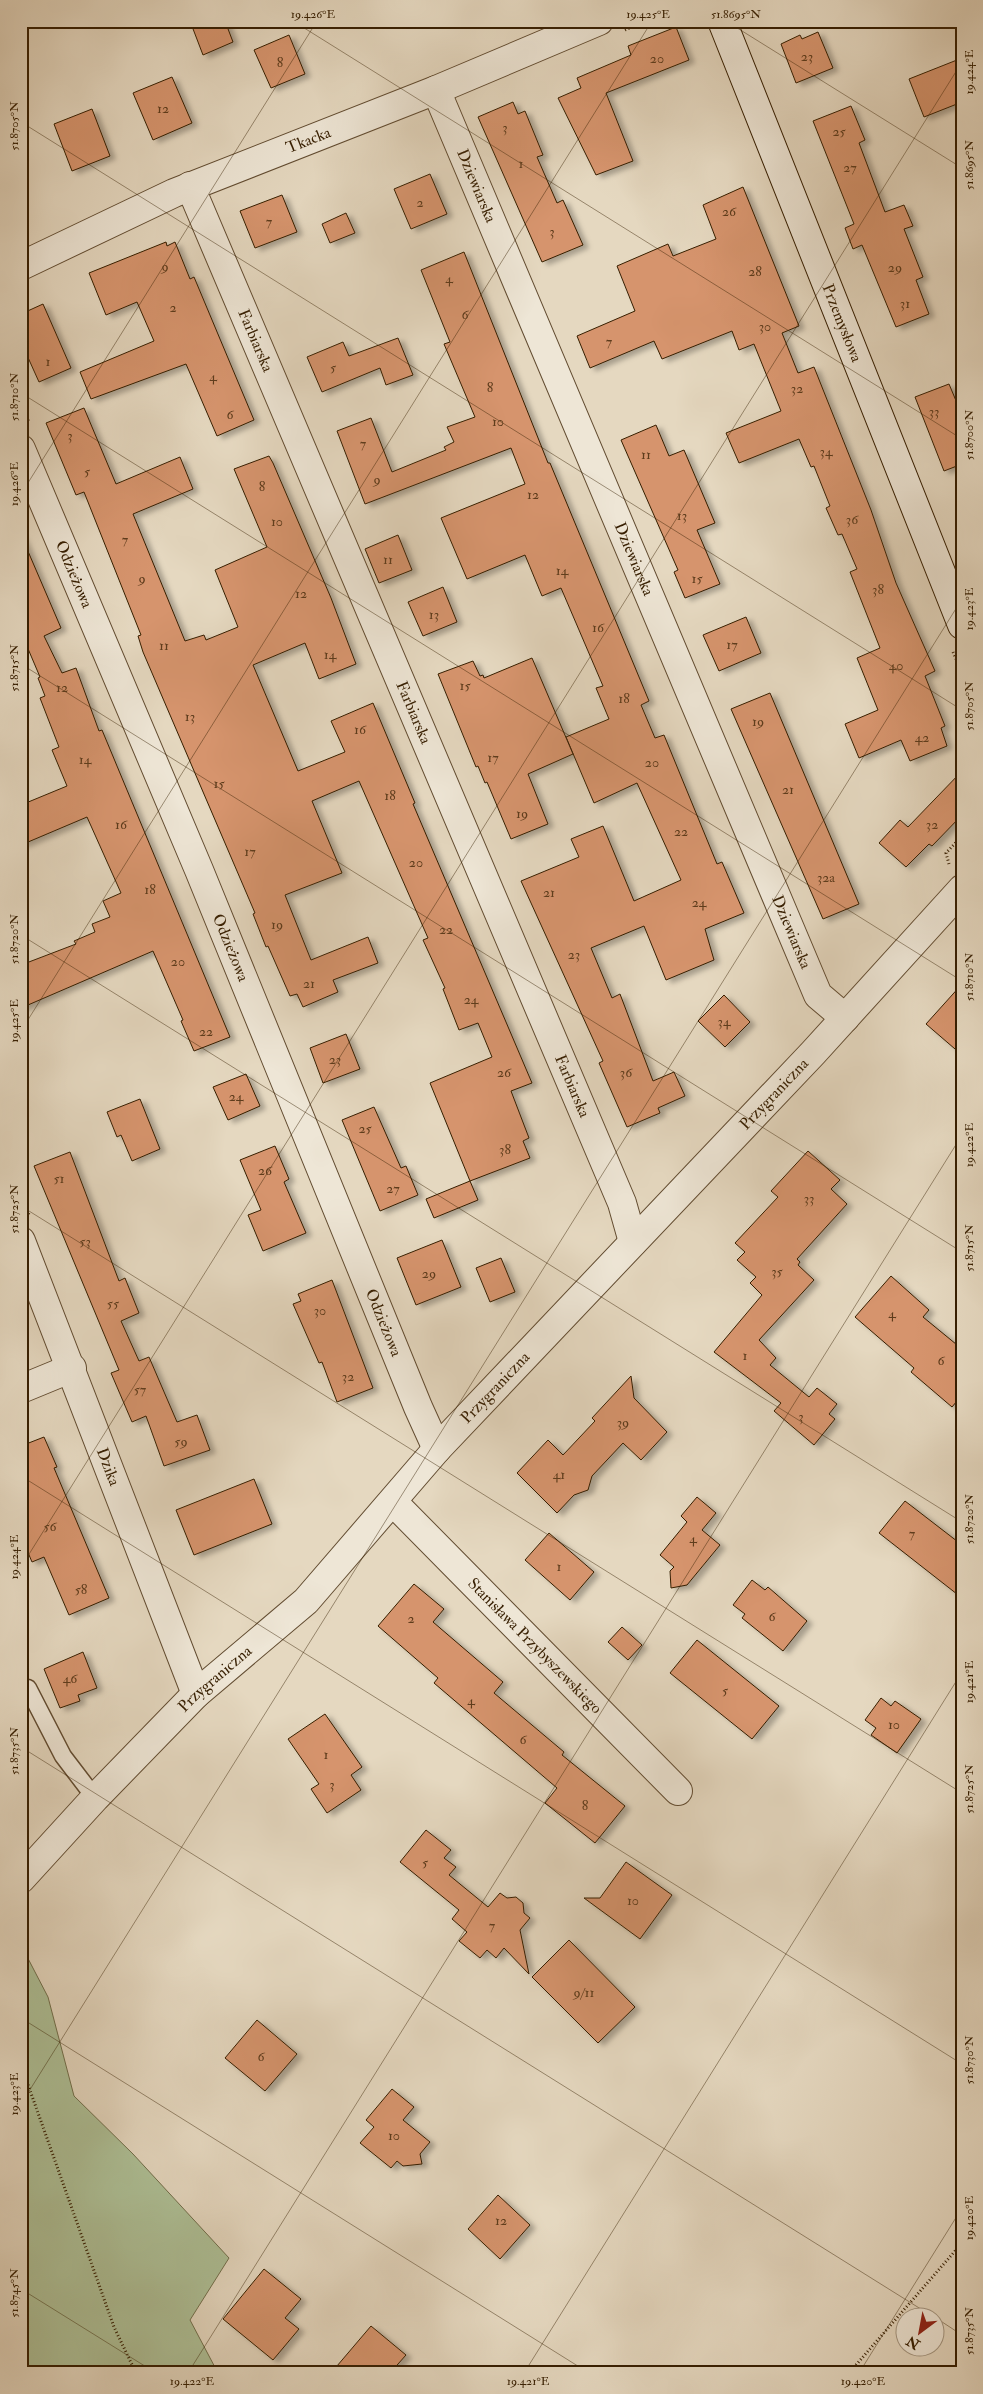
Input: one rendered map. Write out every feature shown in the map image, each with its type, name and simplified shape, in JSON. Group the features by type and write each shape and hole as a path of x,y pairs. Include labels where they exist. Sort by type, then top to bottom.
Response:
{"street":[{"name":"Przemysłowa","path":"722,21 962,625"},
{"name":"Tkacka","path":"21,266 190,186 436,90 609,27"},
{"name":"Dziewiarska","path":"436,90 818,995 845,1018"},
{"name":"Farbiarska","path":"190,186 622,1203 633,1242"},
{"name":"Odzieżowa","path":"21,449 199,870 414,1398 438,1449"},
{"name":"Przygraniczna","path":"21,1879 95,1798 196,1694 306,1601 438,1449 845,1018 956,879"},
{"name":"Dzika","path":"27,1231 72,1368 196,1694"},
{"path":"21,1389 72,1368"},
{"name":"Stanisława Przybyszewskiego","path":"393,1502 678,1791"}],"lane":[{"path":"28,1688 63,1756 95,1798"}],"path":[{"path":"609,27 645,21"},
{"path":"956,879 946,852 962,836"},
{"path":"21,1194 27,1231"},
{"path":"21,2065 114,2327 136,2373"},
{"path":"848,2373 962,2243"}],"green space":[{"path":"21,1945 48,1997 74,2096 133,2154 229,2258 190,2320 218,2373 21,2373"}],"building":[{"path":"190,21 225,21 233,42 203,55"},
{"path":"676,27 689,60 606,93 633,161 596,175 558,98 581,88 577,78 631,55 628,46"},
{"path":"818,32 833,68 796,83 781,44 800,35 802,39"},
{"path":"289,35 305,74 271,88 254,50"},
{"path":"962,58 962,102 924,117 909,79"},
{"path":"172,77 192,123 153,140 133,93"},
{"path":"513,102 518,114 525,111 543,155 537,157 557,203 563,200 583,245 542,262 478,117"},
{"path":"851,106 865,140 859,143 885,212 904,205 913,226 904,229 923,277 916,280 929,314 896,327 862,245 853,249 845,228 854,224 813,121"},
{"path":"92,109 110,156 72,171 54,124"},
{"path":"430,174 447,214 411,229 394,189"},
{"path":"743,187 799,326 782,333 798,373 814,367 871,510 896,583 935,671 925,676 945,726 941,728 947,746 910,761 901,740 859,758 845,724 878,710 857,658 880,648 850,572 857,569 842,534 838,535 826,508 830,506 814,466 811,467 799,439 739,463 726,433 781,411 754,344 739,350 732,331 662,359 654,341 590,368 577,336 635,311 617,266 668,244 673,256 716,239 703,205"},
{"path":"282,195 297,232 255,248 240,211"},
{"path":"346,213 355,233 330,243 322,224"},
{"path":"166,242 167,246 175,242 190,279 194,277 254,420 217,436 186,364 91,399 80,372 154,341 137,302 106,315 89,273"},
{"path":"464,252 548,463 550,463 649,701 641,705 655,738 664,735 717,864 722,862 744,913 705,929 714,960 666,980 644,926 591,948 612,998 620,994 653,1081 674,1072 685,1096 658,1108 660,1113 627,1127 599,1063 603,1061 521,881 579,857 571,839 603,826 634,901 681,880 637,783 594,803 566,737 609,719 596,688 603,686 561,588 542,596 525,555 467,579 441,518 525,484 511,448 365,504 337,431 371,418 392,472 446,450 444,447 454,442 447,427 475,417 444,344 450,342 421,270"},
{"path":"43,304 71,368 39,382 21,342 21,314"},
{"path":"398,338 413,375 386,385 380,368 322,392 307,357 343,342 349,356"},
{"path":"949,384 962,415 962,464 944,471 915,397"},
{"path":"84,408 116,484 180,457 193,489 133,514 185,641 204,635 206,640 238,627 215,570 267,547 234,469 269,456 331,598 356,664 319,679 305,643 253,665 298,771 345,752 331,721 373,703 415,803 413,804 532,1083 511,1091 529,1138 523,1141 530,1158 470,1181 430,1083 492,1057 478,1023 459,1030 443,989 445,988 423,940 428,938 359,781 312,801 342,873 285,895 311,960 368,937 378,963 333,980 338,992 303,1007 297,994 290,996 268,946 266,947 253,914 255,913 143,652 138,636 141,635 84,492 76,495 46,423"},
{"path":"656,425 669,456 684,450 715,523 697,530 720,584 685,598 674,572 678,570 621,440"},
{"path":"21,535 61,628 44,636 62,673 76,668 99,731 102,730 230,1037 194,1051 181,1021 183,1020 153,951 21,1008 21,965 76,944 74,941 95,932 92,924 110,917 103,901 121,893 87,817 21,845 21,805 67,786 52,750 59,747 40,698 45,696 38,678 40,677 26,644 21,646"},
{"path":"398,535 412,570 379,583 365,549"},
{"path":"443,587 457,622 423,636 408,602"},
{"path":"746,617 761,653 719,671 703,635"},
{"path":"532,658 573,754 528,774 548,824 511,839 487,782 485,783 478,766 476,767 438,674 473,661 480,676 483,675 484,678"},
{"path":"770,693 859,904 823,919 731,709"},
{"path":"962,771 962,815 932,846 929,844 906,867 879,843 900,820 908,827"},
{"path":"962,984 962,1055 926,1024"},
{"path":"724,995 750,1022 725,1047 698,1021"},
{"path":"346,1034 360,1069 323,1083 310,1048"},
{"path":"246,1074 260,1106 228,1120 213,1087"},
{"path":"140,1099 160,1149 132,1161 121,1135 117,1137 107,1112"},
{"path":"374,1107 401,1168 406,1166 418,1195 380,1211 342,1120"},
{"path":"275,1146 289,1179 284,1182 306,1233 263,1251 248,1215 261,1210 240,1160"},
{"path":"808,1151 840,1180 831,1189 847,1204 797,1259 800,1262 798,1265 814,1280 759,1340 776,1358 770,1365 809,1397 817,1388 837,1404 829,1414 835,1419 814,1445 774,1411 781,1403 714,1352 762,1295 750,1283 756,1277 737,1260 745,1252 735,1243 778,1197 771,1191"},
{"path":"70,1152 119,1281 125,1278 139,1313 121,1321 139,1361 149,1357 177,1422 197,1415 210,1450 164,1466 146,1416 132,1422 111,1373 119,1370 34,1166"},
{"path":"470,1181 478,1200 434,1218 426,1199"},
{"path":"442,1240 461,1287 416,1305 397,1258"},
{"path":"501,1258 515,1292 490,1302 476,1268"},
{"path":"891,1276 929,1310 923,1317 962,1349 962,1395 952,1407 911,1372 914,1368 855,1317"},
{"path":"332,1280 373,1388 337,1402 322,1362 319,1363 293,1304 301,1301 298,1294"},
{"path":"631,1376 634,1398 667,1432 641,1460 623,1443 592,1476 588,1490 574,1495 557,1513 517,1473 548,1440 563,1455 595,1421 592,1418"},
{"path":"44,1437 57,1467 54,1468 109,1598 69,1615 44,1557 32,1562 21,1536 21,1446"},
{"path":"254,1479 272,1524 194,1555 176,1510"},
{"path":"697,1497 716,1513 702,1530 720,1545 687,1585 671,1588 670,1571 674,1567 660,1555 687,1522 681,1516"},
{"path":"905,1501 962,1545 962,1598 879,1533"},
{"path":"549,1533 594,1572 570,1600 525,1560"},
{"path":"752,1580 765,1590 768,1587 807,1621 783,1651 742,1618 745,1614 733,1605"},
{"path":"414,1584 444,1609 433,1622 503,1682 494,1693 564,1752 562,1755 625,1806 595,1843 545,1803 557,1788 434,1683 438,1678 378,1626"},
{"path":"622,1627 642,1645 628,1660 608,1642"},
{"path":"697,1640 779,1706 752,1739 670,1673"},
{"path":"83,1652 97,1688 78,1695 80,1701 60,1708 44,1669"},
{"path":"881,1698 891,1706 895,1701 921,1719 897,1753 871,1735 876,1728 865,1720"},
{"path":"325,1714 362,1767 351,1775 361,1790 327,1813 311,1789 319,1784 288,1739"},
{"path":"426,1830 451,1850 444,1858 456,1867 449,1875 488,1907 500,1893 507,1898 516,1897 523,1903 524,1913 530,1918 520,1930 529,1974 504,1948 496,1958 487,1950 480,1958 459,1941 467,1932 452,1919 459,1910 400,1862"},
{"path":"626,1862 672,1895 640,1939 584,1898 600,1898"},
{"path":"569,1940 635,2007 598,2043 532,1977"},
{"path":"257,2020 297,2054 265,2091 225,2058"},
{"path":"392,2089 414,2107 403,2120 430,2142 420,2154 422,2164 403,2166 397,2161 391,2168 360,2143 374,2127 366,2120"},
{"path":"498,2195 530,2225 500,2259 468,2229"},
{"path":"264,2269 301,2299 285,2318 299,2329 273,2360 223,2319"},
{"path":"371,2326 406,2355 390,2373 331,2373"}]}
